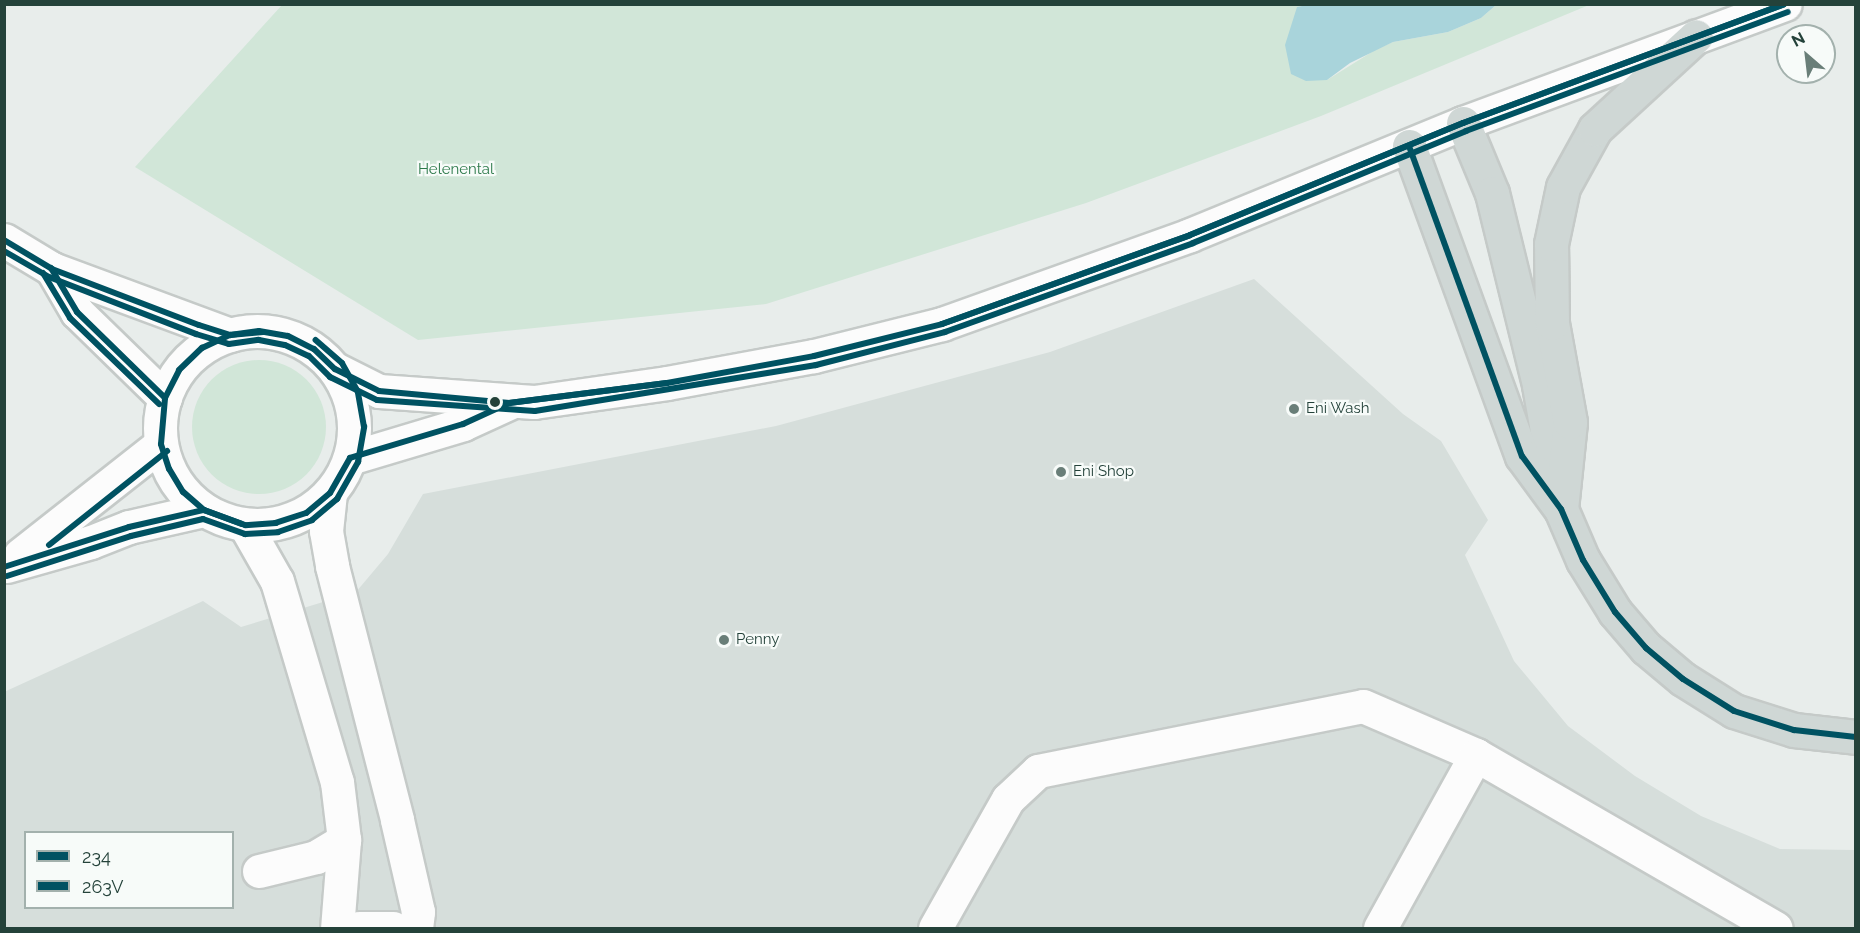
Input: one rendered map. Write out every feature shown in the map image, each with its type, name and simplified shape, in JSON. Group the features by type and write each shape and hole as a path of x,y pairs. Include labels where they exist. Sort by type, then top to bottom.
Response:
{"main road":[{"path":"1561,508 1570,422 1552,323 1551,244 1563,187 1595,129 1696,36"},
{"path":"1463,123 1492,193 1539,386 1561,508 1583,560 1615,612 1646,648 1683,679 1734,711 1794,730 1856,737"},
{"path":"1409,146 1522,456 1561,508"}],"street":[{"path":"335,369 350,396 353,417 350,458 330,493 306,513 276,523 245,525 204,510 183,492 169,469 161,444 165,398 179,370 194,356 230,335 259,331 288,336 314,349 335,369 379,391 509,403 667,383 813,356 942,324 1190,235 1463,123 1785,4"},
{"path":"4,240 52,269 230,335"},
{"path":"52,269 77,312 165,398"},
{"path":"350,458 464,424 509,403"},
{"path":"5,566 161,444"},
{"path":"330,493 326,531 332,566 400,832 418,912 416,928"},
{"path":"5,566 91,542 129,527 204,510"},
{"path":"245,525 277,581 337,782 344,840 337,928"},
{"path":"935,928 1008,799 1038,771 1363,706 1476,755 1776,928"},
{"path":"1380,928 1476,755"},
{"path":"259,871 316,857 344,840"},
{"path":"359,928 393,928"}],"shaded area":[{"path":"1254,279 1403,414 1441,441 1488,520 1465,555 1514,661 1568,726 1635,776 1701,816 1780,849 1855,850 1855,928 5,928 4,692 203,601 241,627 356,592 388,554 423,494 776,426 1050,352"}],"green space":[{"name":"Helenental","path":"282,5 1307,5 1297,7 1327,80 1375,50 1393,42 1448,32 1481,18 1496,5 1589,5 1321,116 1086,203 766,304 418,340 135,167"},
{"path":"259,360 284,365 306,380 321,402 326,427 321,452 306,474 284,489 259,494 234,489 212,474 197,452 192,427 197,402 212,380 234,365"}],"water":[{"path":"1307,5 1496,5 1481,18 1448,32 1393,42 1350,63 1327,80 1306,81 1291,74 1285,45 1297,7"}],"transit line":[{"name":"234","path":"1463,123 1784,4"},
{"name":"234","path":"1463,123 1784,4"},
{"name":"263V","path":"4,251 49,277 196,334 229,344 259,340 285,345 309,356 330,377 377,400 535,411 816,365 945,332 1193,243 1466,131 1788,12"},
{"name":"234","path":"1190,235 1463,123"},
{"name":"234","path":"1190,235 1463,123"},
{"name":"234","path":"1409,146 1522,456 1561,509 1583,560 1615,612 1646,648 1683,679 1734,711 1794,730 1856,737"},
{"name":"234","path":"942,324 1190,235"},
{"name":"234","path":"942,324 1190,235"},
{"name":"234","path":"4,240 52,269 199,325 230,335 263,332"},
{"name":"234","path":"51,268 77,312 165,398"},
{"name":"263V","path":"43,273 70,318 159,404"},
{"name":"234","path":"667,383 814,356 942,324"},
{"name":"234","path":"259,331 288,336 314,349 335,369 379,391 509,403 463,424 350,458 330,493 306,513 276,523 245,525 204,510 183,492 169,469 161,444 165,398 179,370 202,348 230,335 259,331"},
{"name":"263V","path":"7,576 131,536 203,519 245,534 278,532 312,520 337,499 358,462 364,427 358,392 342,363 316,340"},
{"name":"234","path":"509,403 667,383"},
{"name":"234","path":"509,403 667,383"},
{"name":"263V","path":"49,545 167,451"},
{"name":"234","path":"4,567 129,527 204,510 242,524"}],"place":[{"name":"Eni Wash","path":"1294,409"},
{"name":"Eni Shop","path":"1061,472"},
{"name":"Penny","path":"724,640"}]}
